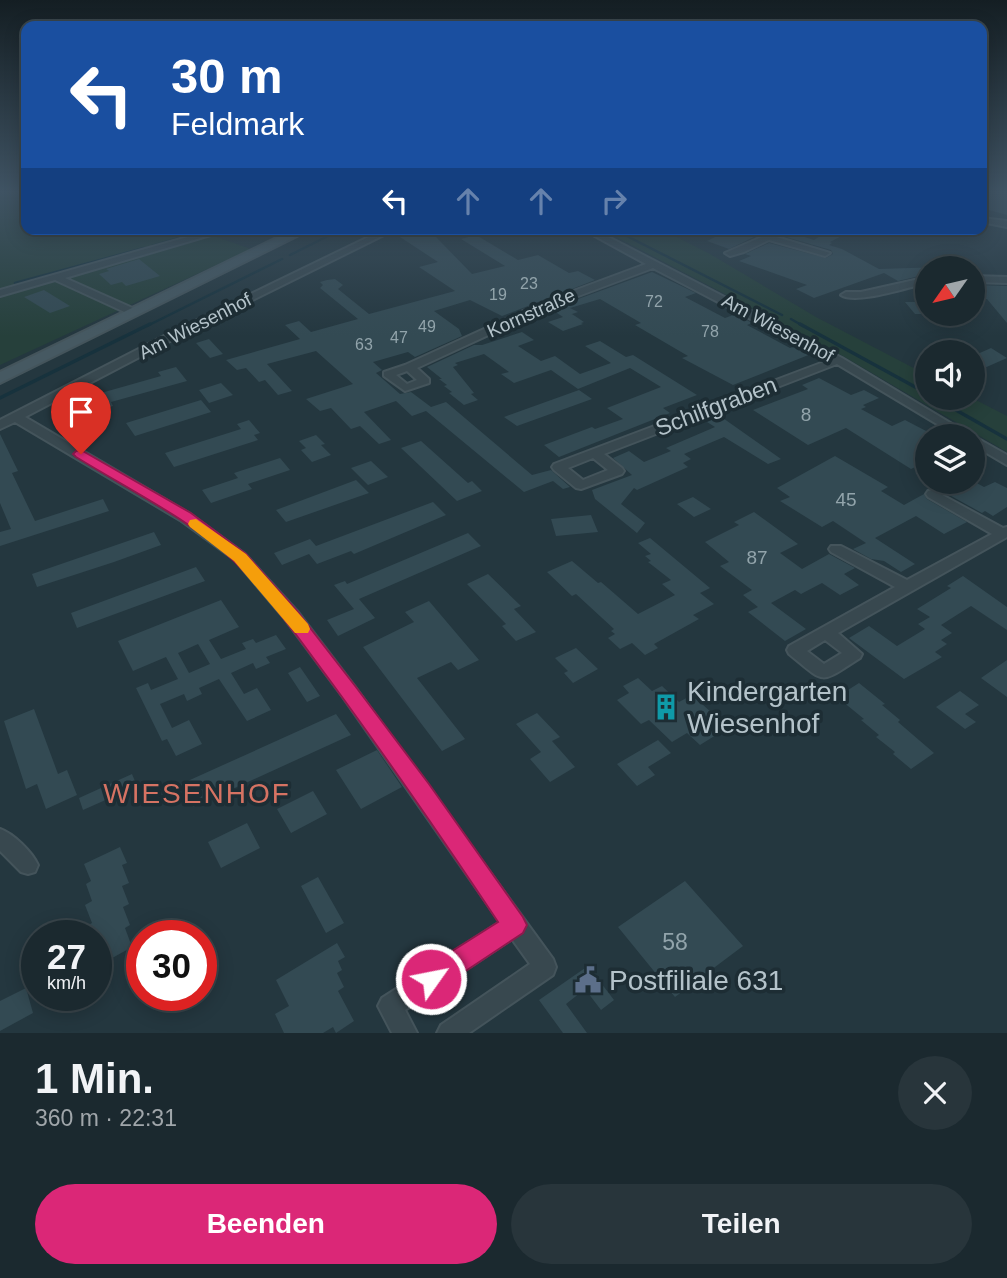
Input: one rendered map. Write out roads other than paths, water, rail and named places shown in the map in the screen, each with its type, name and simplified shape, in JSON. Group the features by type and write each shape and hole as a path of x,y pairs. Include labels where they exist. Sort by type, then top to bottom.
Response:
{"main road":[{"path":"0,378 282,239"}],"street":[{"path":"0,293 191,239"},
{"name":"Am Wiesenhof","path":"0,425 179,332 371,239"},
{"name":"Am Wiesenhof","path":"606,239 838,360 946,424"},
{"path":"730,253 756,239"},
{"path":"786,239 825,253"},
{"name":"Kornstraße","path":"409,367 545,305 655,264"},
{"path":"56,277 132,312"},
{"path":"985,279 1007,280"},
{"path":"0,283 14,289"},
{"path":"846,295 861,295 915,283"},
{"name":"Schilfgraben","path":"595,453 838,360"},
{"path":"16,417 185,517 240,557 291,615 422,791 545,967 449,1033"},
{"path":"985,447 1007,461"},
{"path":"933,494 1005,533"},
{"path":"826,632 1005,533"},
{"path":"836,549 907,587"},
{"path":"0,838 28,865"},
{"path":"405,1033 390,1006 514,925"}],"waterway":[{"path":"152,246 175,239"},
{"path":"290,255 322,239"},
{"path":"633,239 782,315"},
{"path":"15,283 144,248"},
{"path":"147,326 282,259"},
{"path":"791,319 803,326"},
{"path":"0,398 150,324"},
{"path":"800,324 915,387"},
{"path":"956,410 1007,439"}],"place":[{"name":"Kindergarten Wiesenhof","path":"666,707"},
{"name":"Postfiliale 631","path":"588,980"}],"district":[{"name":"WIESENHOF","path":"197,793"}]}
